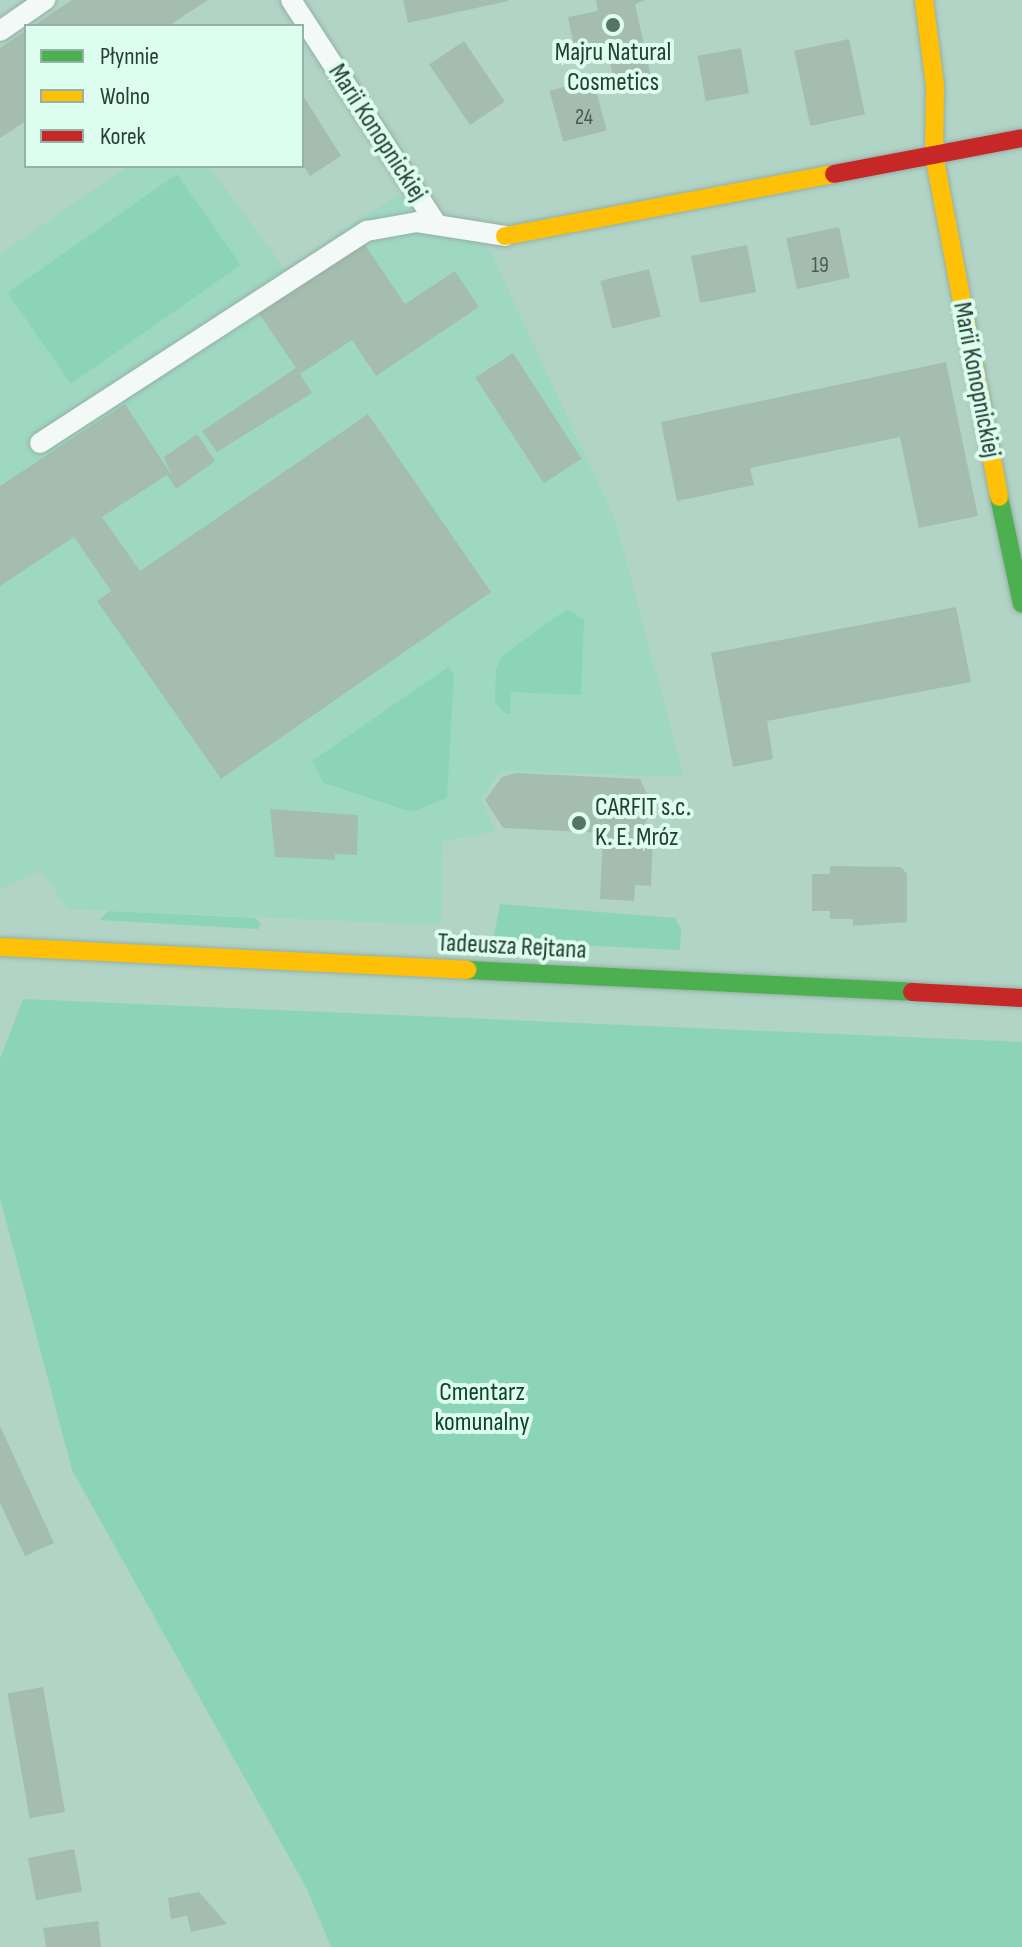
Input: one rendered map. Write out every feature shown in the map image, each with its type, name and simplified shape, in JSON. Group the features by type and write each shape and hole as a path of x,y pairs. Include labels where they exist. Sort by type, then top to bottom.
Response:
{"street":[{"name":"Marii Konopnickiej","path":"924,0 935,86 934,155 961,318 1022,604"},
{"path":"505,236 1022,138"},
{"name":"Tadeusza Rejtana","path":"0,947 1022,998"}],"lane":[{"path":"0,31 45,0"},
{"name":"Marii Konopnickiej","path":"291,0 437,225"},
{"path":"40,443 367,231 417,222 505,236"}],"shaded area":[{"path":"125,168 210,168 285,269 397,195 488,246 615,519 684,777 500,771 481,799 496,831 443,841 441,925 68,909 41,871 0,889 0,254"}],"green space":[{"path":"177,174 241,265 71,384 7,293"},
{"path":"567,609 584,620 581,695 511,692 510,714 504,713 495,701 496,669 503,655"},
{"path":"448,667 454,674 447,798 411,812 324,783 312,761"},
{"path":"500,904 675,918 681,928 680,950 493,941"},
{"path":"108,911 255,918 261,924 258,929 100,920"},
{"name":"Cmentarz komunalny","path":"23,999 1022,1042 1022,1947 331,1947 307,1889 72,1470 0,1198 0,1059"}],"building":[{"path":"72,0 208,0 171,24 36,24"},
{"path":"403,0 508,0 508,1 408,23"},
{"path":"596,0 645,0 635,4 651,77 615,85 608,54 577,61 568,17 598,11"},
{"path":"24,32 24,122 0,138 0,48"},
{"path":"849,39 865,114 810,126 794,51"},
{"path":"464,41 505,102 470,125 429,64"},
{"path":"741,48 749,93 706,101 698,56"},
{"path":"593,79 607,130 563,142 550,91"},
{"path":"304,97 341,156 310,176 304,167"},
{"path":"839,227 850,278 797,289 786,238"},
{"path":"363,242 405,304 455,271 479,307 376,376 352,340 300,374 312,393 217,452 202,431 296,368 258,312"},
{"path":"747,245 756,292 700,303 691,256"},
{"path":"649,269 661,317 612,329 600,281"},
{"path":"513,353 582,459 544,483 475,378"},
{"path":"946,362 978,516 919,528 900,437 750,468 754,485 677,501 661,422"},
{"path":"125,404 171,474 164,457 197,434 215,461 176,489 167,475 102,517 140,571 368,414 491,592 221,779 97,601 111,591 74,537 0,586 0,486"},
{"path":"956,607 971,682 767,721 773,759 733,767 711,653"},
{"path":"516,773 640,779 654,809 638,834 653,835 651,886 635,885 634,901 600,899 603,833 503,828 485,800 502,777"},
{"path":"270,809 358,815 357,855 335,854 335,860 275,857"},
{"path":"830,866 901,867 907,874 907,922 853,926 853,919 830,919 830,911 812,911 812,874 830,874"},
{"path":"0,1426 54,1543 25,1556 0,1503"},
{"path":"43,1687 65,1812 30,1818 8,1693"},
{"path":"74,1849 82,1891 36,1900 28,1858"},
{"path":"199,1892 227,1924 191,1932 187,1916 171,1919 168,1898"},
{"path":"98,1921 101,1947 46,1947 43,1928"}],"traffic: fast":[{"path":"999,497 1022,604"},
{"path":"467,970 912,992"}],"traffic: slow":[{"path":"924,0 935,86 934,155 999,497"},
{"path":"505,236 834,174"},
{"path":"0,947 467,970"}],"traffic: jam":[{"path":"834,174 1022,138"},
{"path":"912,992 1022,998"}],"place":[{"name":"Majru Natural Cosmetics","path":"613,25"},
{"name":"CARFIT s.c. K. E. Mróz","path":"579,823"}]}
